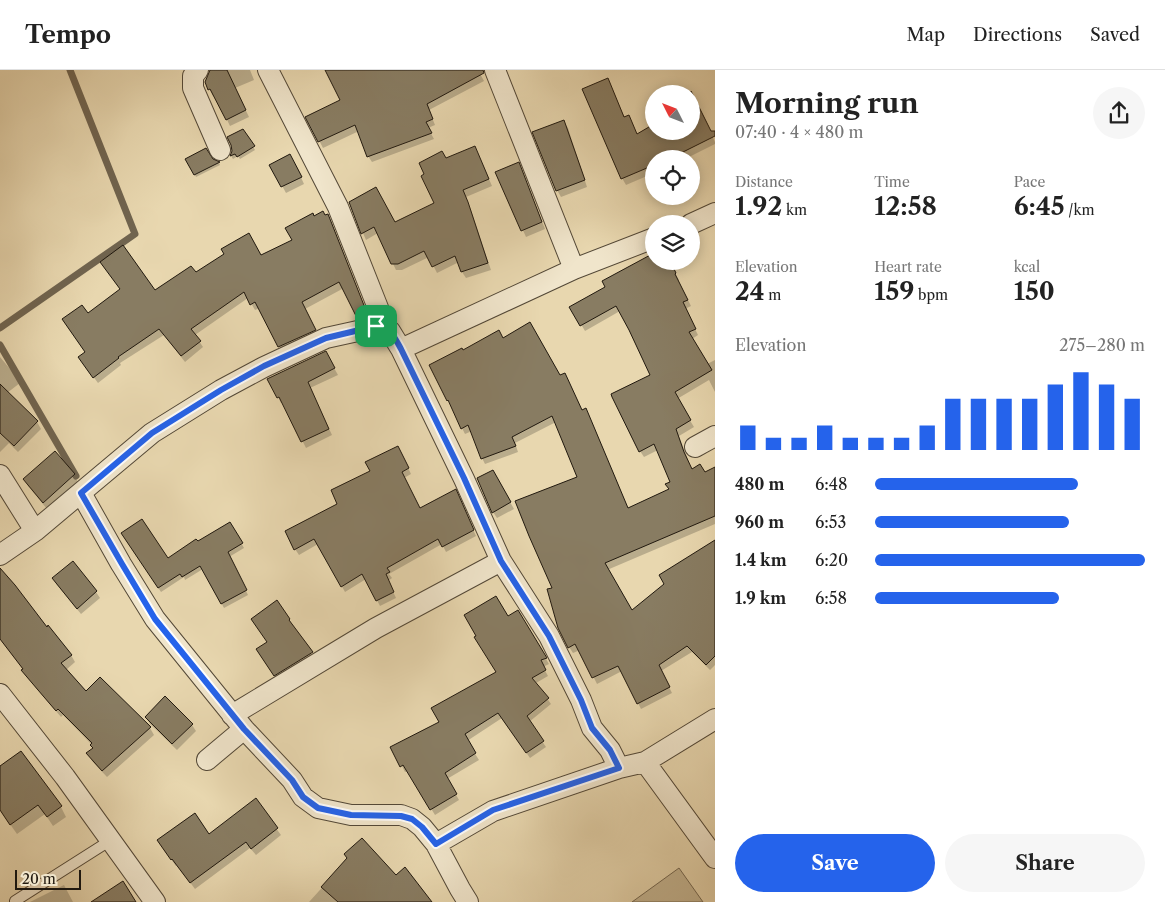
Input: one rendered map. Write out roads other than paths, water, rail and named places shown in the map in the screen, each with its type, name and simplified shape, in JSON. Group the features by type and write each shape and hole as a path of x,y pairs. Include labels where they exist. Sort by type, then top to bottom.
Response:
{"street":[{"path":"198,70 193,76 193,88 220,150"},
{"path":"268,70 338,207 386,328 390,331 401,349 464,478 501,561 549,636 581,700 592,728 610,750 619,768"},
{"path":"495,70 574,269"},
{"path":"401,349 574,269 645,241"},
{"path":"0,555 35,531 152,433 238,381 264,366 326,338 376,326 386,328"},
{"path":"695,447 715,436"},
{"path":"0,475 35,531"},
{"path":"81,493 155,619 238,722 292,780 303,797 318,808 351,815 401,816 412,819 422,827 436,844 468,902"},
{"path":"207,760 238,722 376,628 501,561"},
{"path":"0,694 65,777 155,902"},
{"path":"436,844 493,810 619,768 645,762 715,720"},
{"path":"645,762 715,858"}],"lane":[{"path":"15,901 111,840"}],"waterway":[{"path":"0,328 135,234 70,70"},
{"path":"0,345 76,476"}]}
